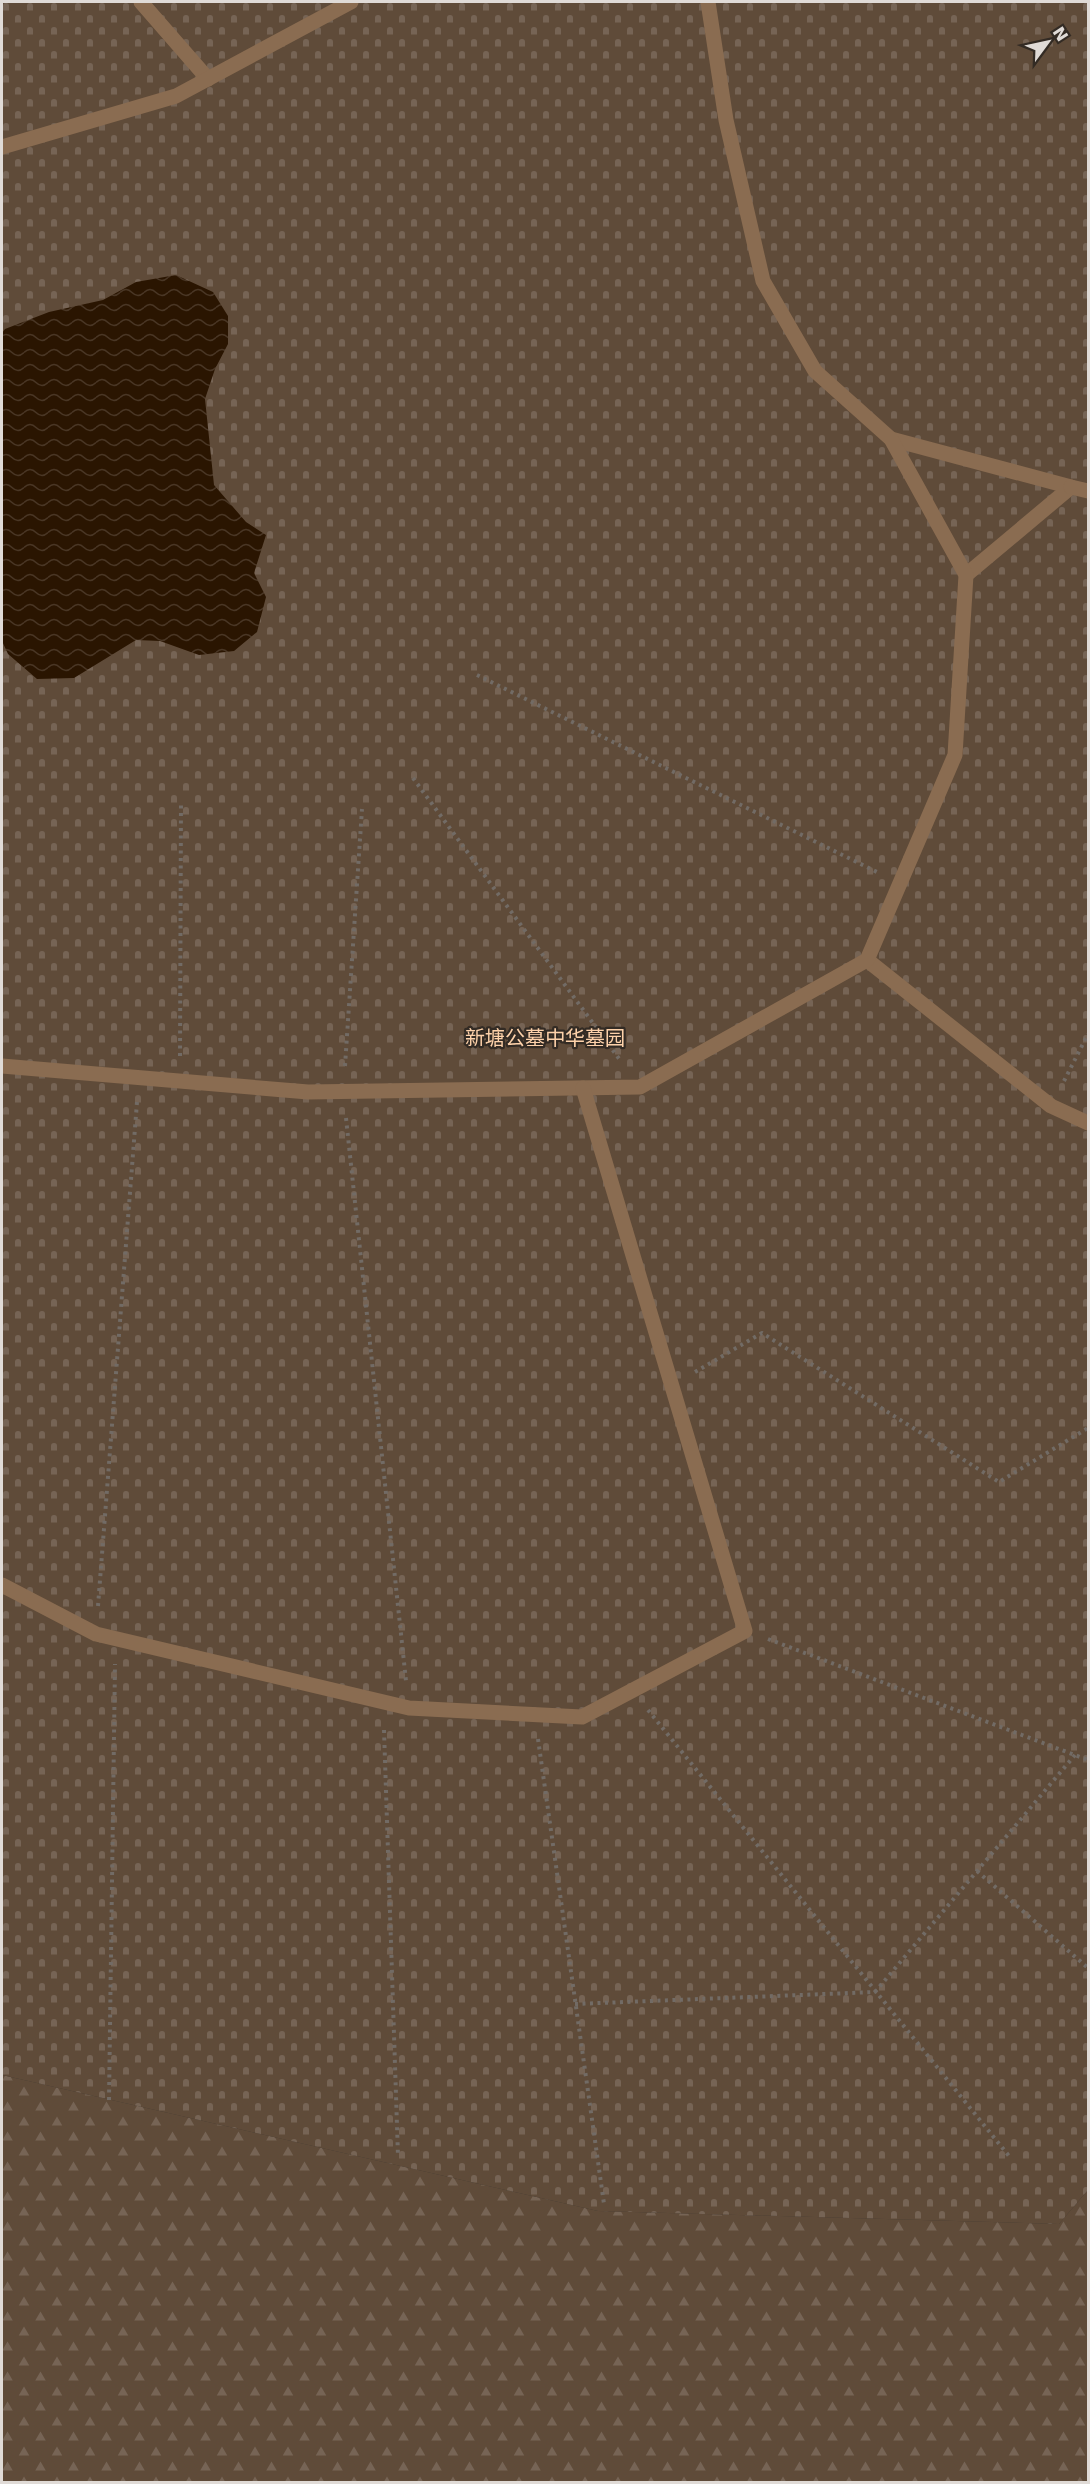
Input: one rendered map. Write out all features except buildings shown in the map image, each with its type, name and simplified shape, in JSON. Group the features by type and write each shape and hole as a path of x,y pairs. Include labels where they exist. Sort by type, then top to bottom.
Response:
{"street":[{"path":"141,2 208,79"},
{"path":"2,147 176,96 351,2"},
{"path":"2,1066 308,1092 640,1088 867,960 956,755 966,575 891,439 815,371 763,281 726,120 708,2"},
{"path":"891,439 1089,491"},
{"path":"966,575 1071,488"},
{"path":"867,960 1051,1106 1089,1123"},
{"path":"2,1585 96,1634 409,1708 582,1717 745,1631 583,1088"}],"path":[{"path":"477,675 900,884"},
{"path":"413,778 640,1088"},
{"path":"180,1081 182,802"},
{"path":"362,809 343,1091 409,1708"},
{"path":"1051,1106 1089,1034"},
{"path":"96,1634 138,1078"},
{"path":"672,1386 762,1333 999,1482 1089,1428"},
{"path":"745,1631 1089,1760"},
{"path":"109,2100 116,1639"},
{"path":"632,1691 1008,2156"},
{"path":"383,1702 398,2157"},
{"path":"534,1715 604,2204"},
{"path":"575,2004 875,1992 1075,1755"},
{"path":"977,1871 1089,1968"}],"green space":[{"name":"新塘公墓中华墓园","path":"2,2 1088,2 1088,2190 1059,2224 598,2211 2,2075"},
{"path":"2,2075 598,2211 1059,2224 1088,2190 1088,2482 2,2482"}],"water":[{"path":"176,275 213,292 228,316 228,344 215,369 205,399 214,485 246,522 266,535 254,573 266,597 257,632 234,651 199,655 160,641 136,640 74,678 37,679 8,654 2,641 2,333 5,329 49,312 103,300 136,282"}]}
